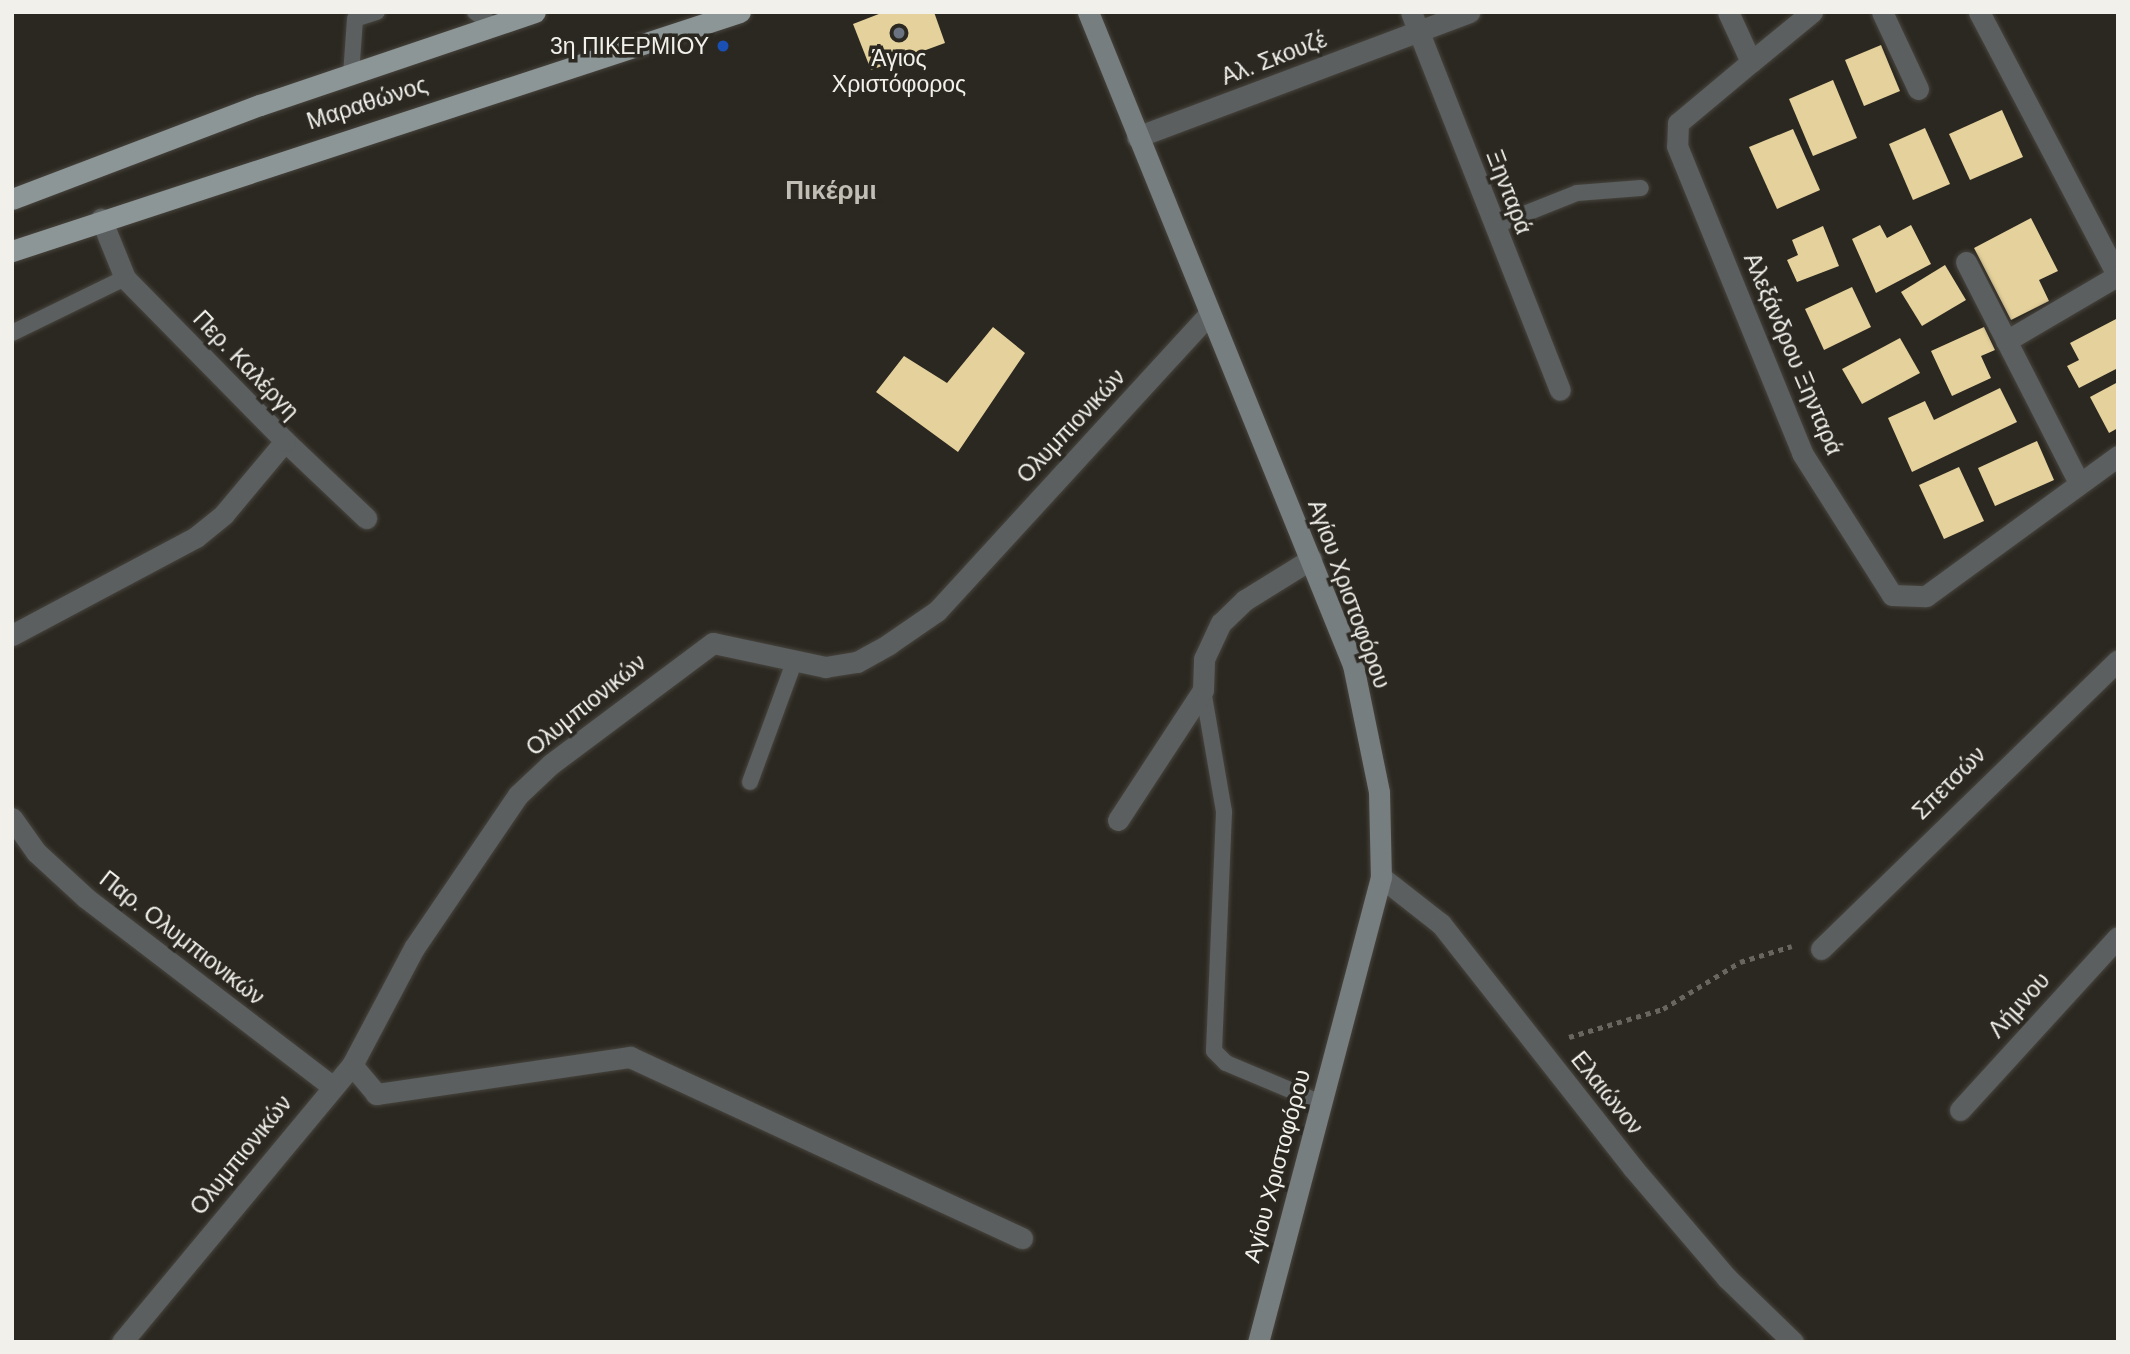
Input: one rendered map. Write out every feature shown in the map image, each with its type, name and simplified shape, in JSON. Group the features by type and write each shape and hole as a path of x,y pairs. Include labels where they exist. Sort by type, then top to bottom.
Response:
{"main road":[{"name":"Μαραθώνος","path":"12,199 351,75 535,12"},
{"name":"Μαραθώνος","path":"12,251 101,219 740,12"},
{"name":"Αγίου Χριστοφόρου","path":"1088,12 1353,664 1379,792 1381,877 1258,1342"}],"street":[{"name":"Αλ. Σκουζέ","path":"1137,137 1415,22 1469,12"},
{"path":"1728,12 1751,62 1812,12"},
{"path":"1882,12 1918,89"},
{"path":"1979,12 2117,277 2006,341"},
{"name":"Ξηνταρά","path":"1415,22 1560,390"},
{"name":"Αλεξάνδρου Ξηνταρά","path":"1751,62 1678,123 1677,146 1802,453 1892,595 1926,596 2118,456"},
{"name":"Περ. Καλέργη","path":"12,635 196,537 224,514 285,441 125,278 101,219"},
{"path":"1966,262 2078,483"},
{"name":"Ολυμπιονικών","path":"122,1342 352,1065 414,948 518,795 551,764 698,649 729,643 793,665 857,662 937,611 1210,313"},
{"path":"285,441 366,518"},
{"path":"1118,820 1203,690 1204,659 1221,623 1245,600 1311,559"},
{"name":"Σπετσών","path":"1821,948 2118,660"},
{"name":"Παρ. Ολυμπιονικών","path":"12,818 36,852 86,898 332,1086"},
{"name":"Ελαιώνον","path":"1381,877 1441,924 1534,1044 1727,1278 1793,1342"},
{"name":"Λήμνου","path":"1960,1110 2118,937"},
{"path":"352,1065 376,1094 630,1057 1022,1238"}],"lane":[{"path":"351,75 355,19 377,12"},
{"path":"475,12 494,26"},
{"path":"1494,226 1577,193 1641,188"},
{"path":"12,333 125,278"},
{"path":"750,782 793,665"},
{"path":"1203,690 1224,811 1214,1051 1226,1063 1321,1103"}],"path":[{"path":"1534,1044 1609,1029 1663,1009 1740,962 1795,944 1821,948"}],"building":[{"name":"Άγιος Χριστόφορος","path":"884,12 934,12 945,43 871,70 853,24"},
{"path":"1881,45 1900,91 1864,106 1845,60"},
{"path":"1833,80 1857,138 1813,156 1789,99"},
{"path":"2002,110 2023,157 1970,180 1949,134"},
{"path":"1925,128 1950,184 1913,200 1889,144"},
{"path":"1793,129 1820,190 1777,209 1749,147"},
{"path":"2031,218 2058,271 2039,280 2049,301 2011,320 1974,248"},
{"path":"1880,225 1887,238 1911,225 1931,264 1876,293 1852,239"},
{"path":"1823,226 1839,266 1797,282 1787,260 1798,255 1792,240"},
{"path":"1945,265 1966,300 1922,326 1901,292"},
{"path":"1852,287 1871,327 1824,350 1805,309"},
{"path":"2118,318 2118,368 2079,388 2067,366 2079,360 2070,343"},
{"path":"993,327 1025,353 958,452 876,392 904,356 947,383"},
{"path":"1984,327 1995,350 1981,356 1991,378 1952,396 1931,351"},
{"path":"1900,338 1920,373 1862,404 1842,369"},
{"path":"2118,382 2118,428 2109,433 2090,397"},
{"path":"2000,388 2017,422 1912,472 1888,418 1925,401 1934,420"},
{"path":"2037,441 2054,480 1995,506 1978,468"},
{"path":"1959,467 1984,521 1944,539 1919,485"}],"place":[{"name":"Άγιος Χριστόφορος","path":"899,33"},
{"name":"3η ΠΙΚΕΡΜΙΟΥ","path":"723,46"}],"district":[{"name":"Πικέρμι","path":"831,191"}]}
